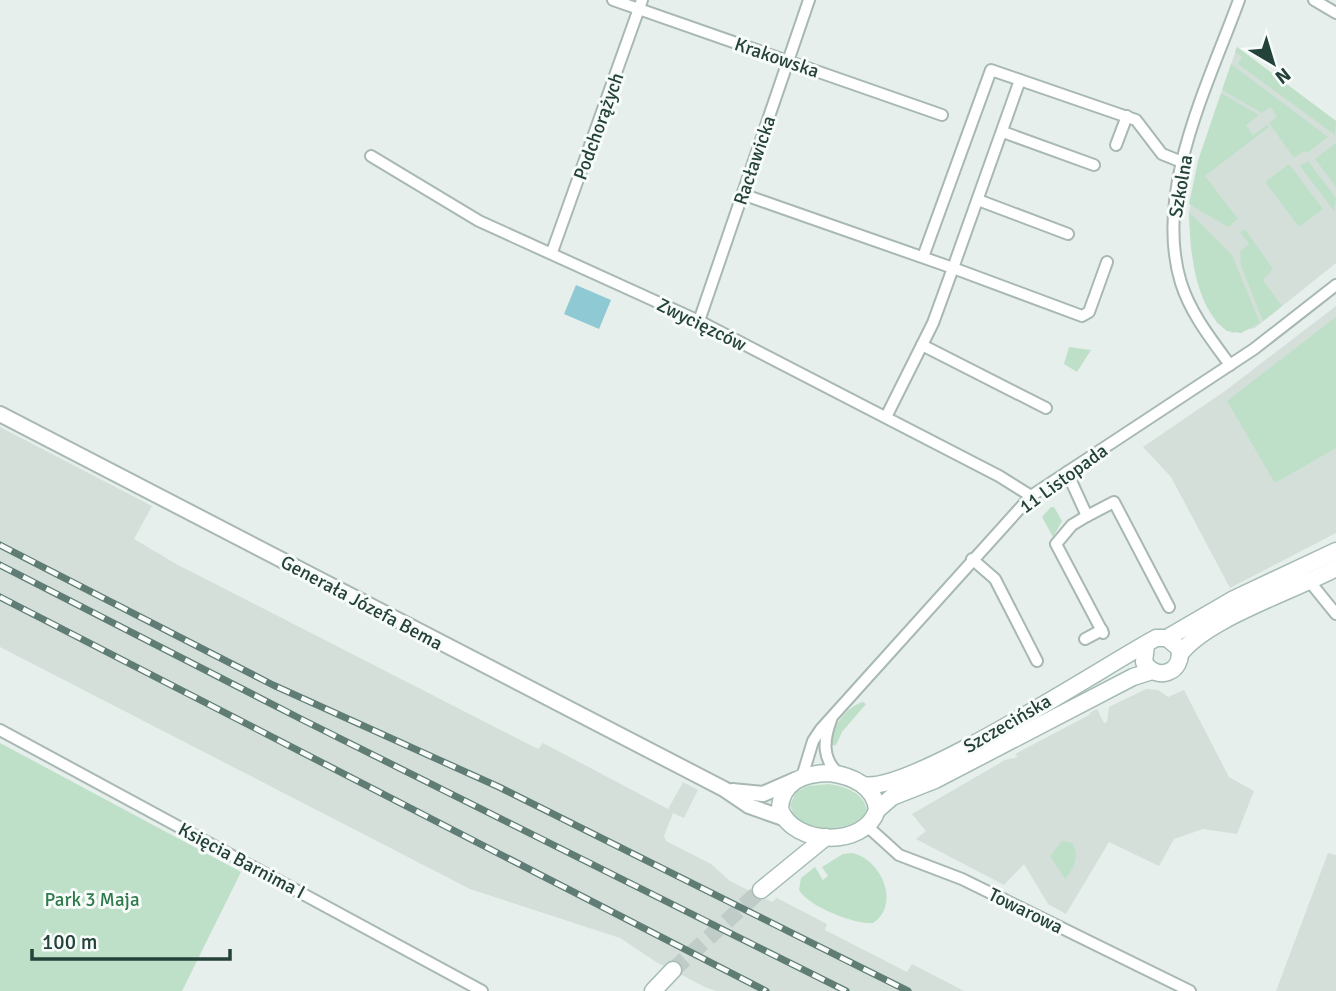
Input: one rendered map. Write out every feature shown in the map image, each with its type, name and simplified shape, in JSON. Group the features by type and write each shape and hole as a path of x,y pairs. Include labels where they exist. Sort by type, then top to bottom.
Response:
{"main road":[{"path":"1336,551 1234,599 1167,638 1156,638 1146,645 1144,662 1152,671 1160,674 1175,669 1180,654 1194,640 1336,568"},
{"path":"1167,638 1176,644 1180,654"},
{"name":"Szczecińska","path":"863,785 884,785 942,761 1146,645"},
{"name":"Szczecińska","path":"877,810 892,797 935,780 1133,677 1152,671"},
{"path":"784,868 793,842 780,805 783,794 799,778 820,773 840,775 863,785 873,795 877,810 867,826 852,834 826,837 787,822"},
{"path":"761,890 784,868 826,837"},
{"path":"653,991 673,970"}],"street":[{"name":"Krakowska","path":"613,0 640,5 942,115"},
{"name":"Racławicka","path":"699,321 809,0"},
{"name":"Szkolna","path":"1230,365 1196,318 1181,282 1172,236 1182,162 1239,0"},
{"path":"1314,0 1336,13"},
{"name":"Podchorążych","path":"552,252 640,5"},
{"path":"923,257 990,70 1126,116 1140,124 1162,154 1182,162"},
{"path":"886,417 922,345 953,268 1020,80"},
{"path":"1116,145 1126,116"},
{"path":"1003,132 1094,165"},
{"name":"Zwycięzców","path":"371,156 479,221 699,321 886,417 1031,496"},
{"path":"742,194 1082,316 1089,312 1108,262"},
{"path":"978,200 1068,234"},
{"name":"11 Listopada","path":"799,778 813,741 972,559 1031,496 1230,365 1336,285"},
{"path":"922,345 1046,408"},
{"name":"Generała Józefa Bema","path":"0,414 724,789 749,806 787,822"},
{"path":"1067,472 1087,516"},
{"path":"1085,639 1102,631 1056,544 1072,525 1114,502 1169,607"},
{"path":"972,559 995,579 1037,661"},
{"path":"1310,582 1336,614"},
{"path":"832,718 824,746 827,759 840,775"},
{"name":"Księcia Barnima I","path":"0,730 482,991"},
{"name":"Generała Józefa Bema","path":"724,789 763,794 799,778"},
{"name":"Towarowa","path":"867,826 888,848 907,859 970,883 1190,991"}],"shaded area":[{"path":"1237,47 1336,121 1336,263 1255,328 1232,333 1217,323 1200,288 1191,249 1189,212 1198,161"},
{"path":"1336,306 1336,533 1230,588 1171,477 1143,447 1225,391"},
{"path":"0,427 152,506 134,539 178,565 538,749 543,743 668,809 683,782 698,790 684,818 673,813 664,836 666,841 711,864 730,881 772,902 777,898 827,924 825,930 907,972 912,964 964,991 717,991 707,988 656,962 620,938 470,889 0,647"},
{"path":"1146,689 1158,690 1168,697 1184,690 1229,777 1254,791 1237,834 1203,829 1174,839 1159,866 1109,842 1066,914 1048,904 1024,864 1004,885 916,839 926,831 912,814 1005,760 1018,757 1015,754 1097,709 1104,723 1107,722 1109,707"},
{"path":"1328,853 1336,855 1336,991 1276,991"}],"green space":[{"path":"1237,47 1336,121 1335,135 1238,64 1242,57 1235,52"},
{"path":"1231,64 1328,137 1307,153 1304,151 1294,158 1269,123 1277,116 1270,107 1262,113 1222,90"},
{"path":"1221,93 1259,115 1246,125 1253,135 1267,125 1269,127 1205,176 1238,219 1228,227 1189,204 1198,161"},
{"path":"1336,143 1336,187 1315,159"},
{"path":"1308,161 1336,198 1334,211 1300,166"},
{"path":"1289,164 1323,209 1299,227 1265,182"},
{"path":"1189,212 1232,255 1260,323 1241,333 1227,331 1207,307 1196,276"},
{"path":"1245,229 1273,269 1263,280 1282,306 1263,321 1241,266 1240,251 1249,244 1240,232"},
{"path":"1336,317 1336,448 1275,483 1227,401"},
{"path":"1069,347 1091,350 1077,372 1064,364"},
{"path":"1054,507 1062,521 1053,537 1042,517"},
{"path":"863,702 866,704 842,732 836,745 829,746 840,719 851,708"},
{"name":"Park 3 Maja","path":"0,743 241,872 182,991 0,991"},
{"path":"828,784 847,788 862,799 867,811 861,820 828,828 795,818 790,805 796,792 808,786"},
{"path":"1062,841 1072,843 1076,852 1071,871 1065,879 1050,856"},
{"path":"852,853 871,863 884,883 886,905 882,915 873,923 855,921 833,913 812,902 799,890 801,878 815,867 823,880 828,876 822,867 843,854"}],"water":[{"path":"576,285 611,300 599,329 564,314"}],"tunnel":[{"path":"673,970 761,890"}],"railway":[{"path":"0,545 273,685 499,787 908,991"},
{"path":"0,565 301,719 846,991"},
{"path":"0,597 766,991"}]}
